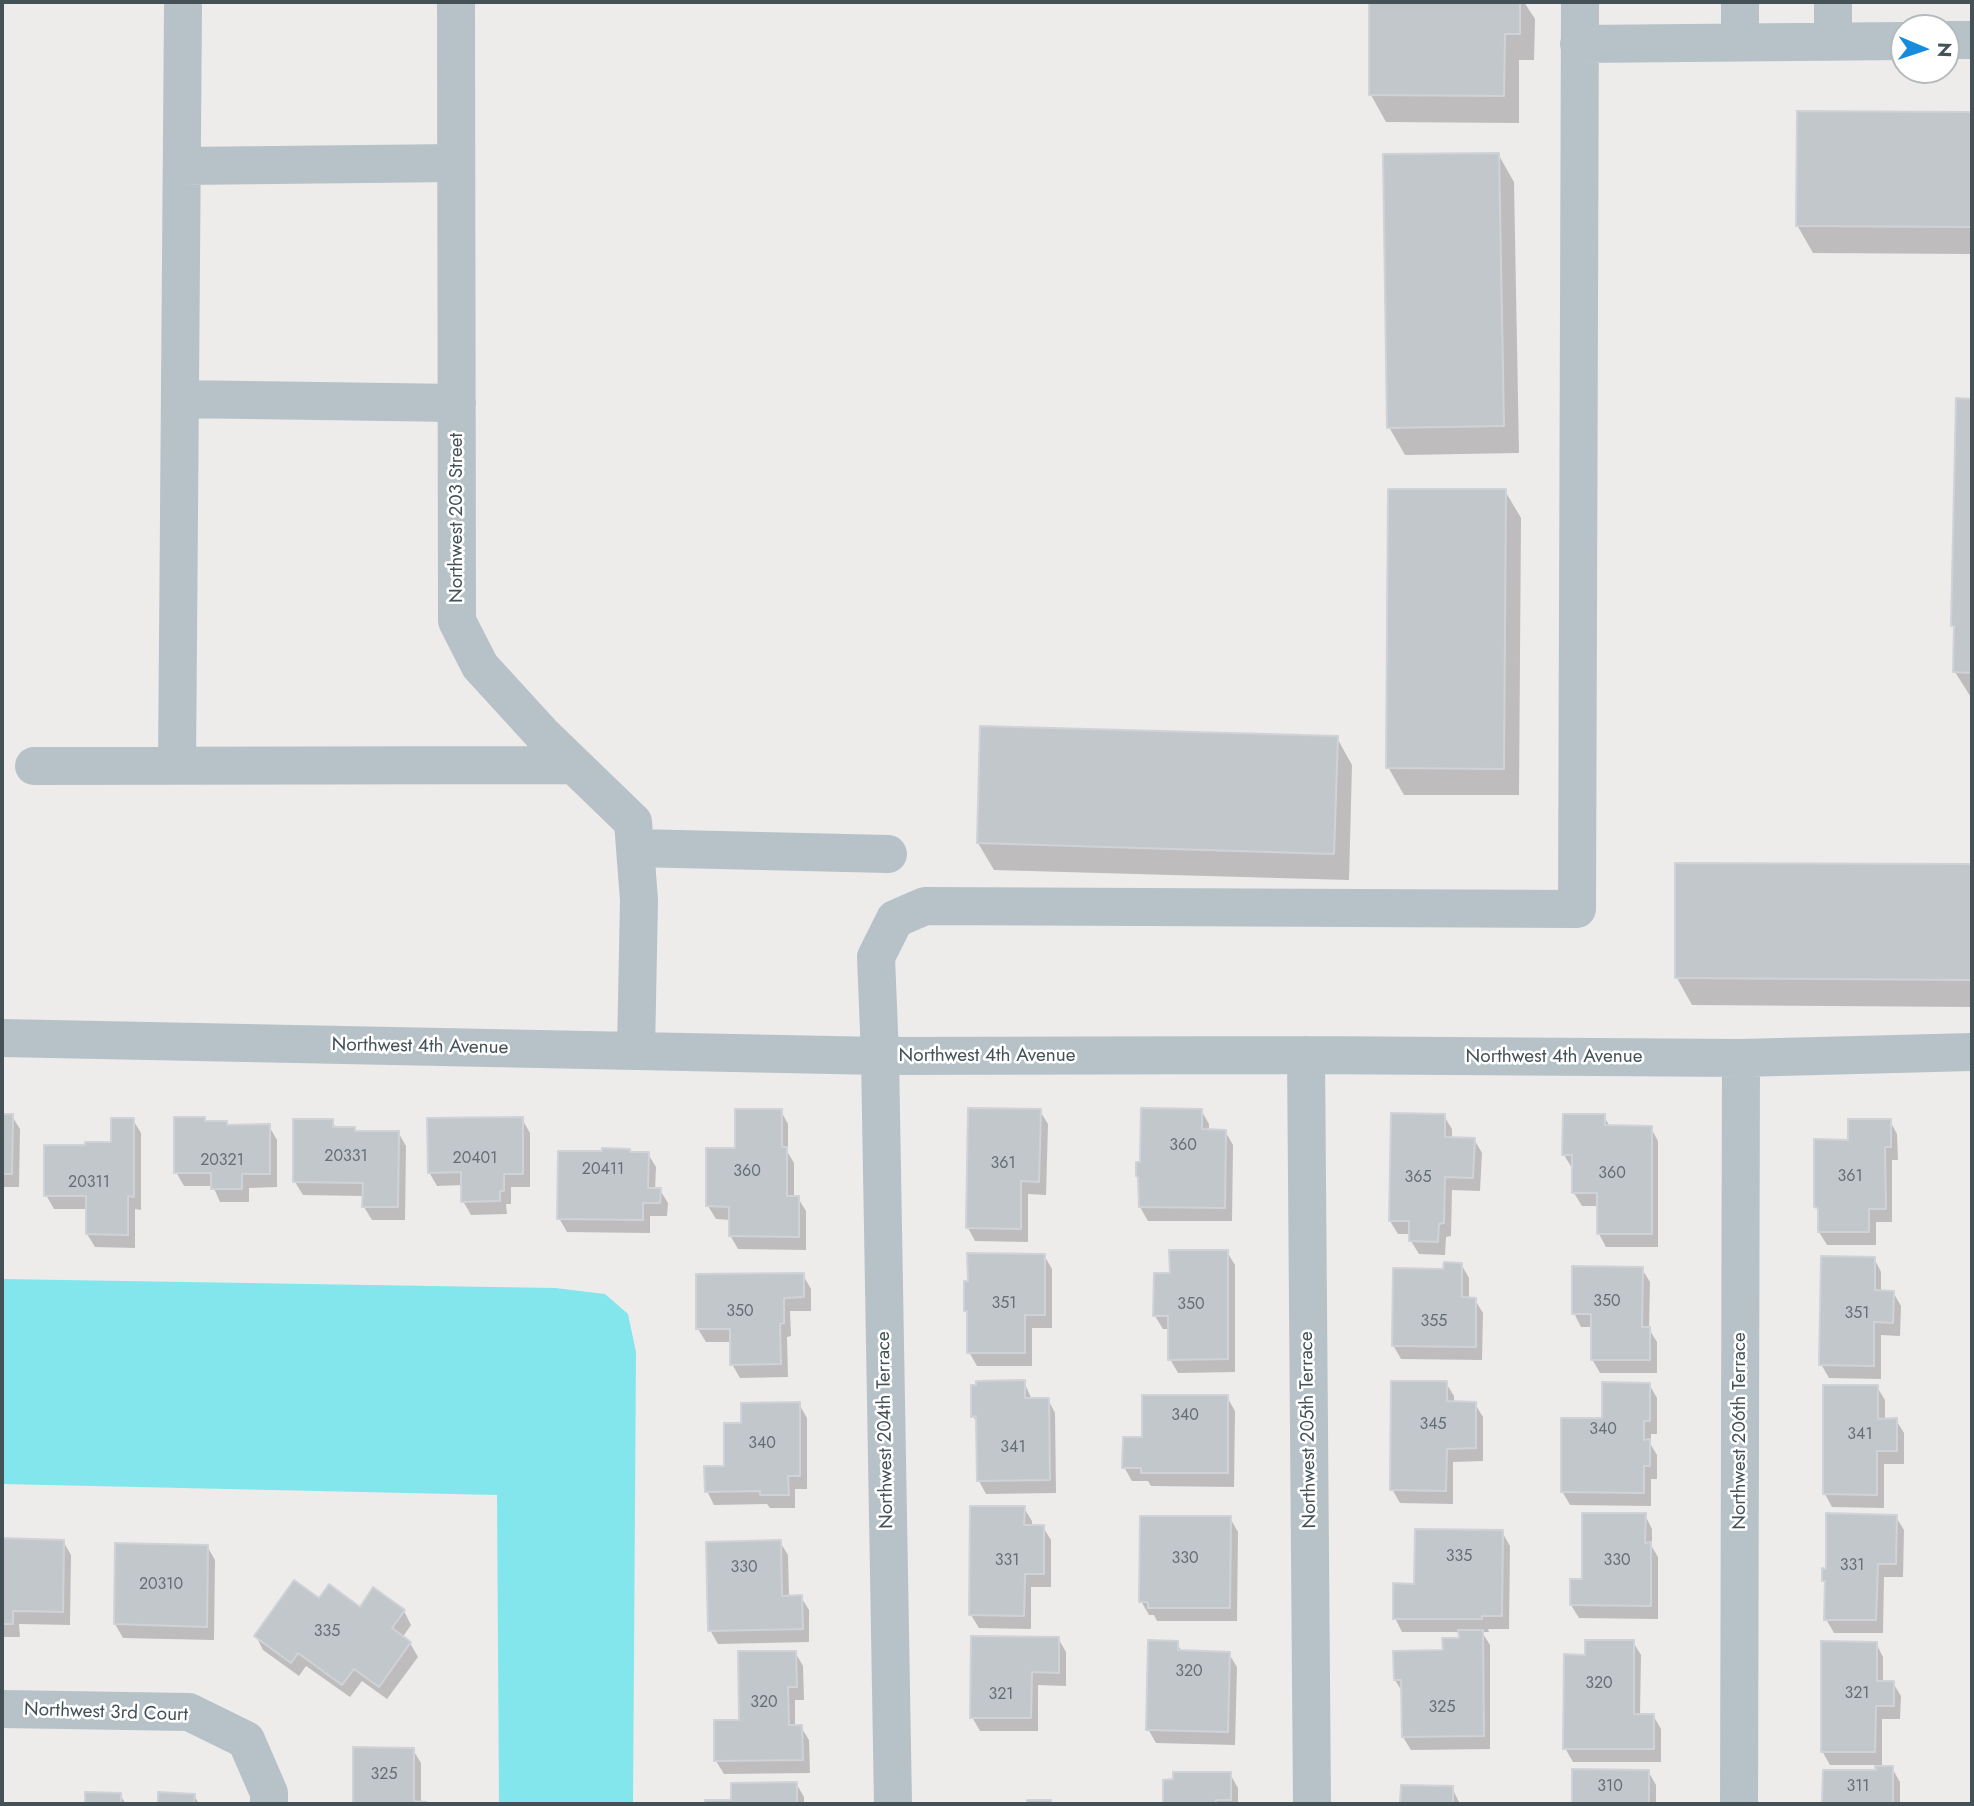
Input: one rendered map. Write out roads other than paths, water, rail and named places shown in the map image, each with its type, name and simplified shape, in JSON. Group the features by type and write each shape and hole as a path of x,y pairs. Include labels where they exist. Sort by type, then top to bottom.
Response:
{"street":[{"name":"Northwest 203 Street","path":"456,2 457,621 480,666 632,822 639,900 636,1051"},
{"path":"1580,2 1580,44 1890,41"},
{"path":"1740,2 1740,42"},
{"path":"1833,2 1833,41"},
{"path":"177,765 183,7"},
{"name":"Northwest 204th Terrace","path":"893,1804 876,957 895,919 925,906 1577,909 1580,44"},
{"path":"182,166 456,163"},
{"path":"180,399 457,403"},
{"path":"34,765 574,765"},
{"path":"635,848 888,854"},
{"name":"Northwest 4th Avenue","path":"2,1038 880,1056 1741,1058 1972,1052"},
{"name":"Northwest 205th Terrace","path":"1306,1055 1312,1804"},
{"name":"Northwest 206th Terrace","path":"1739,1804 1741,1058"},
{"name":"Northwest 3rd Court","path":"2,1709 189,1712 246,1740 269,1793 269,1804"}],"water":[{"path":"2,1279 555,1288 605,1294 628,1314 636,1352 633,1804 499,1804 497,1495 2,1484"}]}
